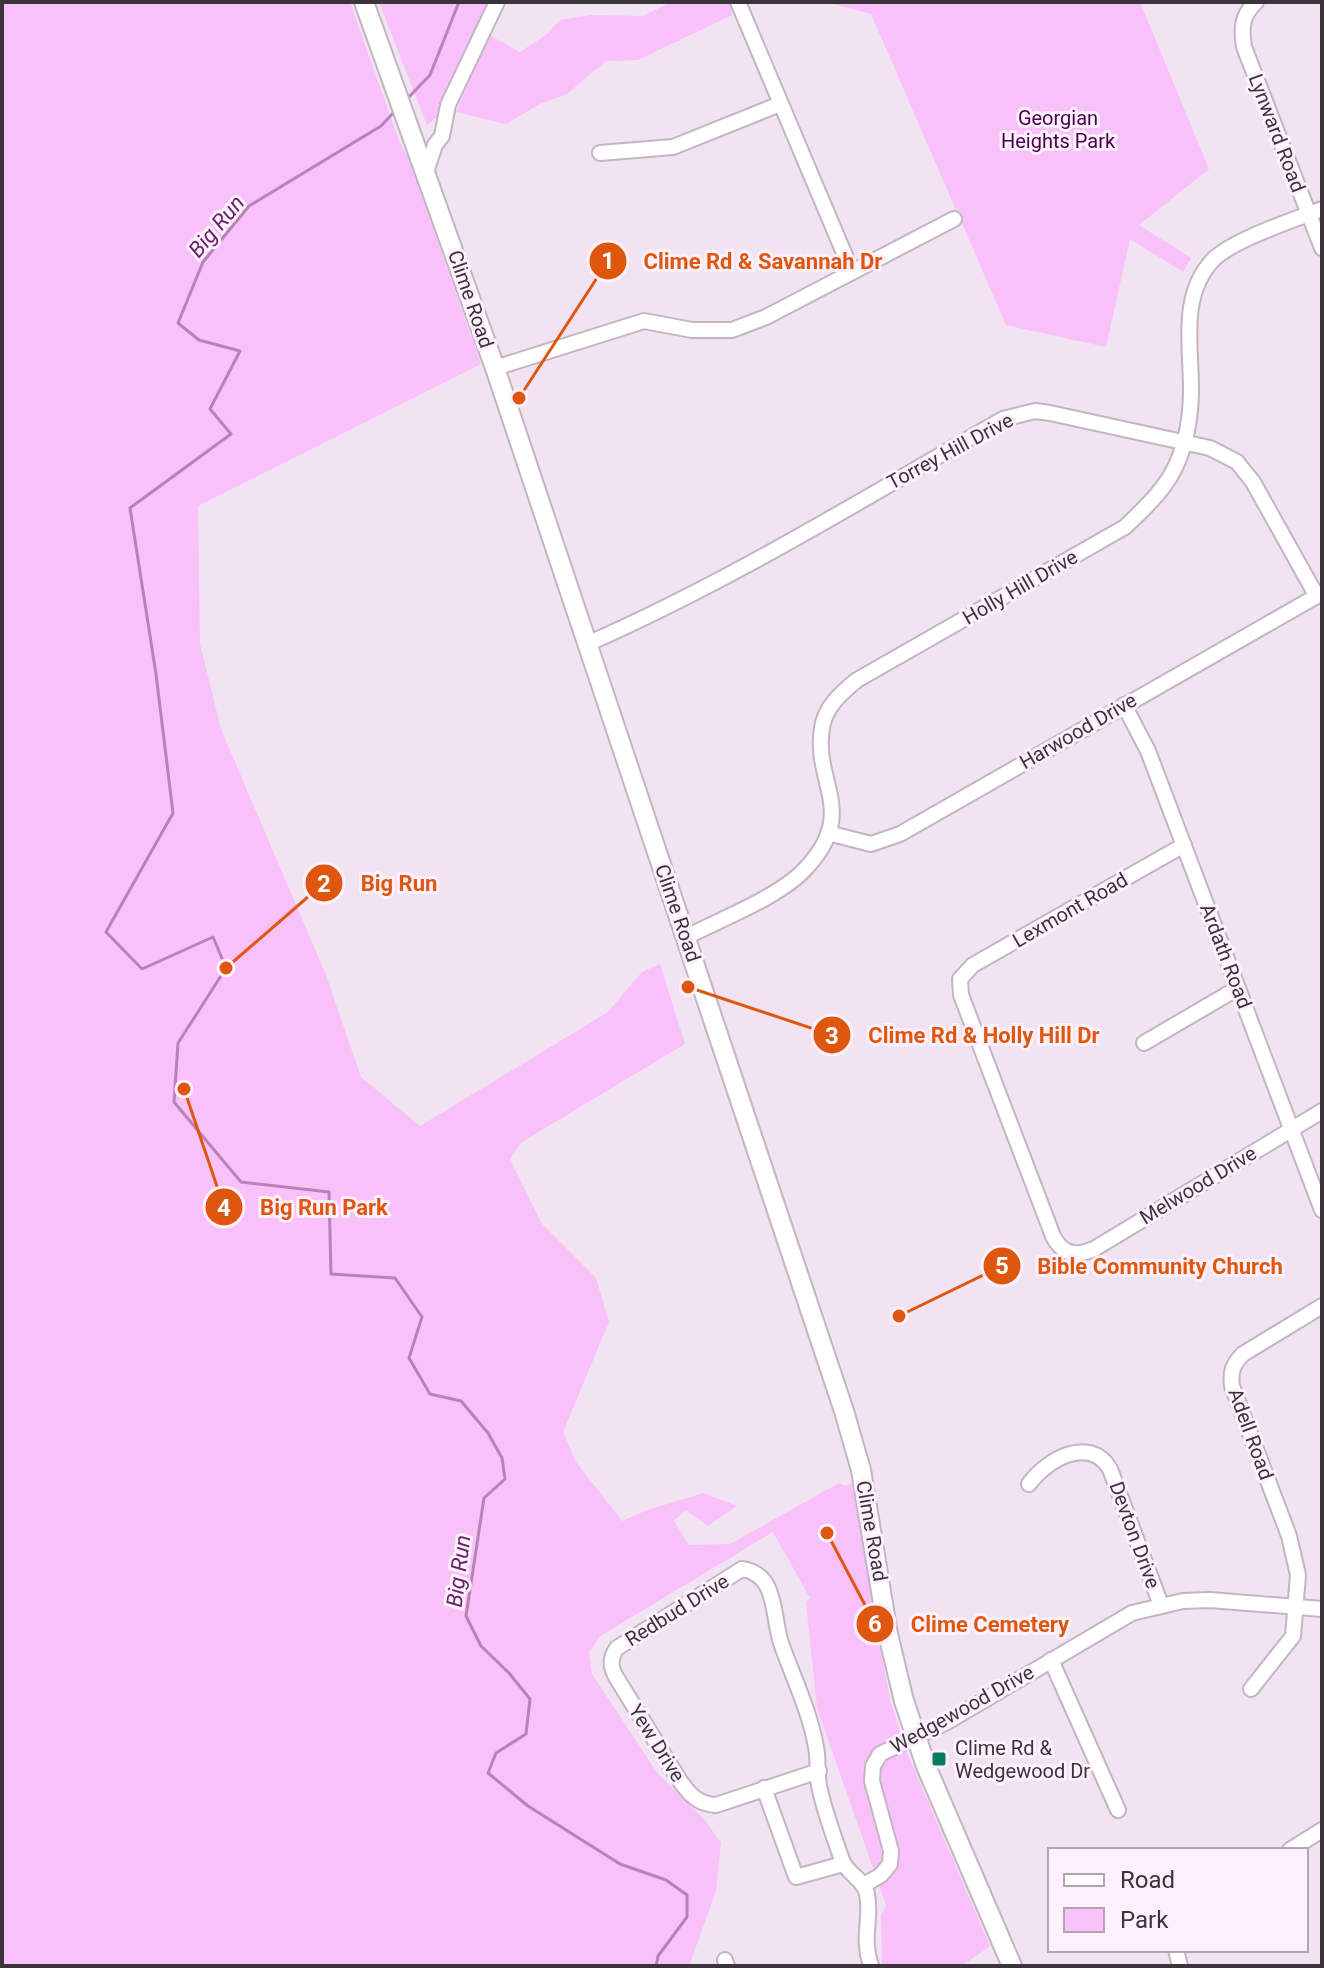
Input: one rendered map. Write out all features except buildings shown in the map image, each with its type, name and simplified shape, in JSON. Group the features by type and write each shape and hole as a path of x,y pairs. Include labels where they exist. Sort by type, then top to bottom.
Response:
{"main road":[{"name":"Clime Road","path":"364,2 495,368 854,1443 871,1521 893,1656 915,1738 1012,1966"}],"street":[{"path":"426,172 435,145 442,136 448,105 497,2"},
{"path":"738,2 852,272"},
{"name":"Lynward Road","path":"1256,2 1244,17 1241,32 1244,47 1316,212 1322,248"},
{"path":"600,153 673,147 780,104"},
{"name":"Holly Hill Drive","path":"686,937 792,881 815,858 828,833 833,809 823,759 821,729 834,701 857,680 1125,527 1161,492 1178,461 1189,424 1189,318 1195,286 1213,259 1241,242 1316,212"},
{"path":"495,368 644,321 692,330 732,330 766,317 954,219"},
{"name":"Torrey Hill Drive","path":"587,644 643,620 702,589 1003,419 1035,411 1210,448 1237,462 1253,482 1319,594"},
{"name":"Harwood Drive","path":"828,833 871,844 890,838 1319,594"},
{"name":"Ardath Road","path":"1124,705 1148,751 1322,1210"},
{"name":"Lexmont Road","path":"1071,1253 1059,1248 1053,1236 961,995 960,979 973,965 1184,845"},
{"path":"1144,1043 1238,988"},
{"name":"Melwood Drive","path":"1071,1253 1094,1249 1322,1111"},
{"name":"Adell Road","path":"1295,1607 1298,1575 1294,1552 1232,1386 1231,1374 1235,1362 1243,1354 1322,1306"},
{"name":"Devton Drive","path":"1029,1484 1038,1471 1079,1452 1093,1452 1104,1458 1161,1605"},
{"name":"Redbud Drive","path":"613,1653 742,1569 761,1575 775,1607 778,1633 816,1745 819,1771"},
{"name":"Wedgewood Drive","path":"864,1885 881,1875 890,1864 891,1851 872,1781 873,1766 880,1754 947,1722 1132,1613 1161,1605 1210,1600 1322,1609"},
{"path":"1251,1689 1293,1636 1295,1607"},
{"name":"Yew Drive","path":"613,1653 612,1669 690,1795 704,1804 716,1805 819,1771"},
{"path":"1051,1660 1118,1810"},
{"path":"819,1771 819,1788 843,1864 864,1885 867,1897 865,1948 871,1966"},
{"path":"764,1788 796,1877 843,1864"},
{"path":"1293,1848 1322,1830"}],"green space":[{"path":"2,2 350,2 481,364 198,506 200,644 221,729 326,975 361,1077 420,1126 608,1012 642,972 660,964 685,1044 522,1142 510,1159 542,1224 596,1278 609,1322 563,1432 576,1462 622,1521 704,1493 737,1506 708,1526 686,1510 674,1521 689,1545 730,1544 839,1483 845,1486 852,1483 890,1700 908,1755 990,1946 962,1966 882,1966 881,1915 886,1905 817,1708 806,1602 810,1598 773,1532 600,1636 589,1653 592,1674 658,1774 705,1820 721,1843 716,1891 689,1966 2,1966"},
{"path":"379,2 489,2 438,116 427,125"},
{"path":"671,2 730,2 732,15 638,60 606,61 567,94 538,105 506,124 456,112 489,35 520,52 546,35 560,20 592,15 643,16"},
{"name":"Georgian Heights Park","path":"826,2 1140,2 1209,169 1139,225 1191,258 1183,272 1130,239 1106,347 1006,325 871,14"}],"waterway":[{"name":"Big Run","path":"407,99 430,75 459,2"},
{"name":"Big Run","path":"396,110 381,126 249,206 203,262 178,323 199,340 240,351 210,409 231,434 130,508 156,674 173,813 106,932 142,969 213,937 226,968 178,1043 174,1102 241,1182 329,1192 331,1274 395,1278 422,1317 409,1358 430,1394 461,1401 488,1433 502,1458 505,1479 484,1498 466,1616 481,1646 530,1699 526,1734 496,1753 488,1773 528,1806 620,1864 666,1880 687,1895 687,1917 658,1956 656,1966"}],"place":[{"name":"Clime Rd & Savannah Dr","path":"519,398"},
{"name":"Big Run","path":"226,968"},
{"name":"Clime Rd & Holly Hill Dr","path":"688,987"},
{"name":"Big Run Park","path":"184,1089"},
{"name":"Bible Community Church","path":"899,1316"},
{"name":"Clime Cemetery","path":"827,1533"},
{"name":"Clime Rd & Wedgewood Dr","path":"939,1759"}]}
